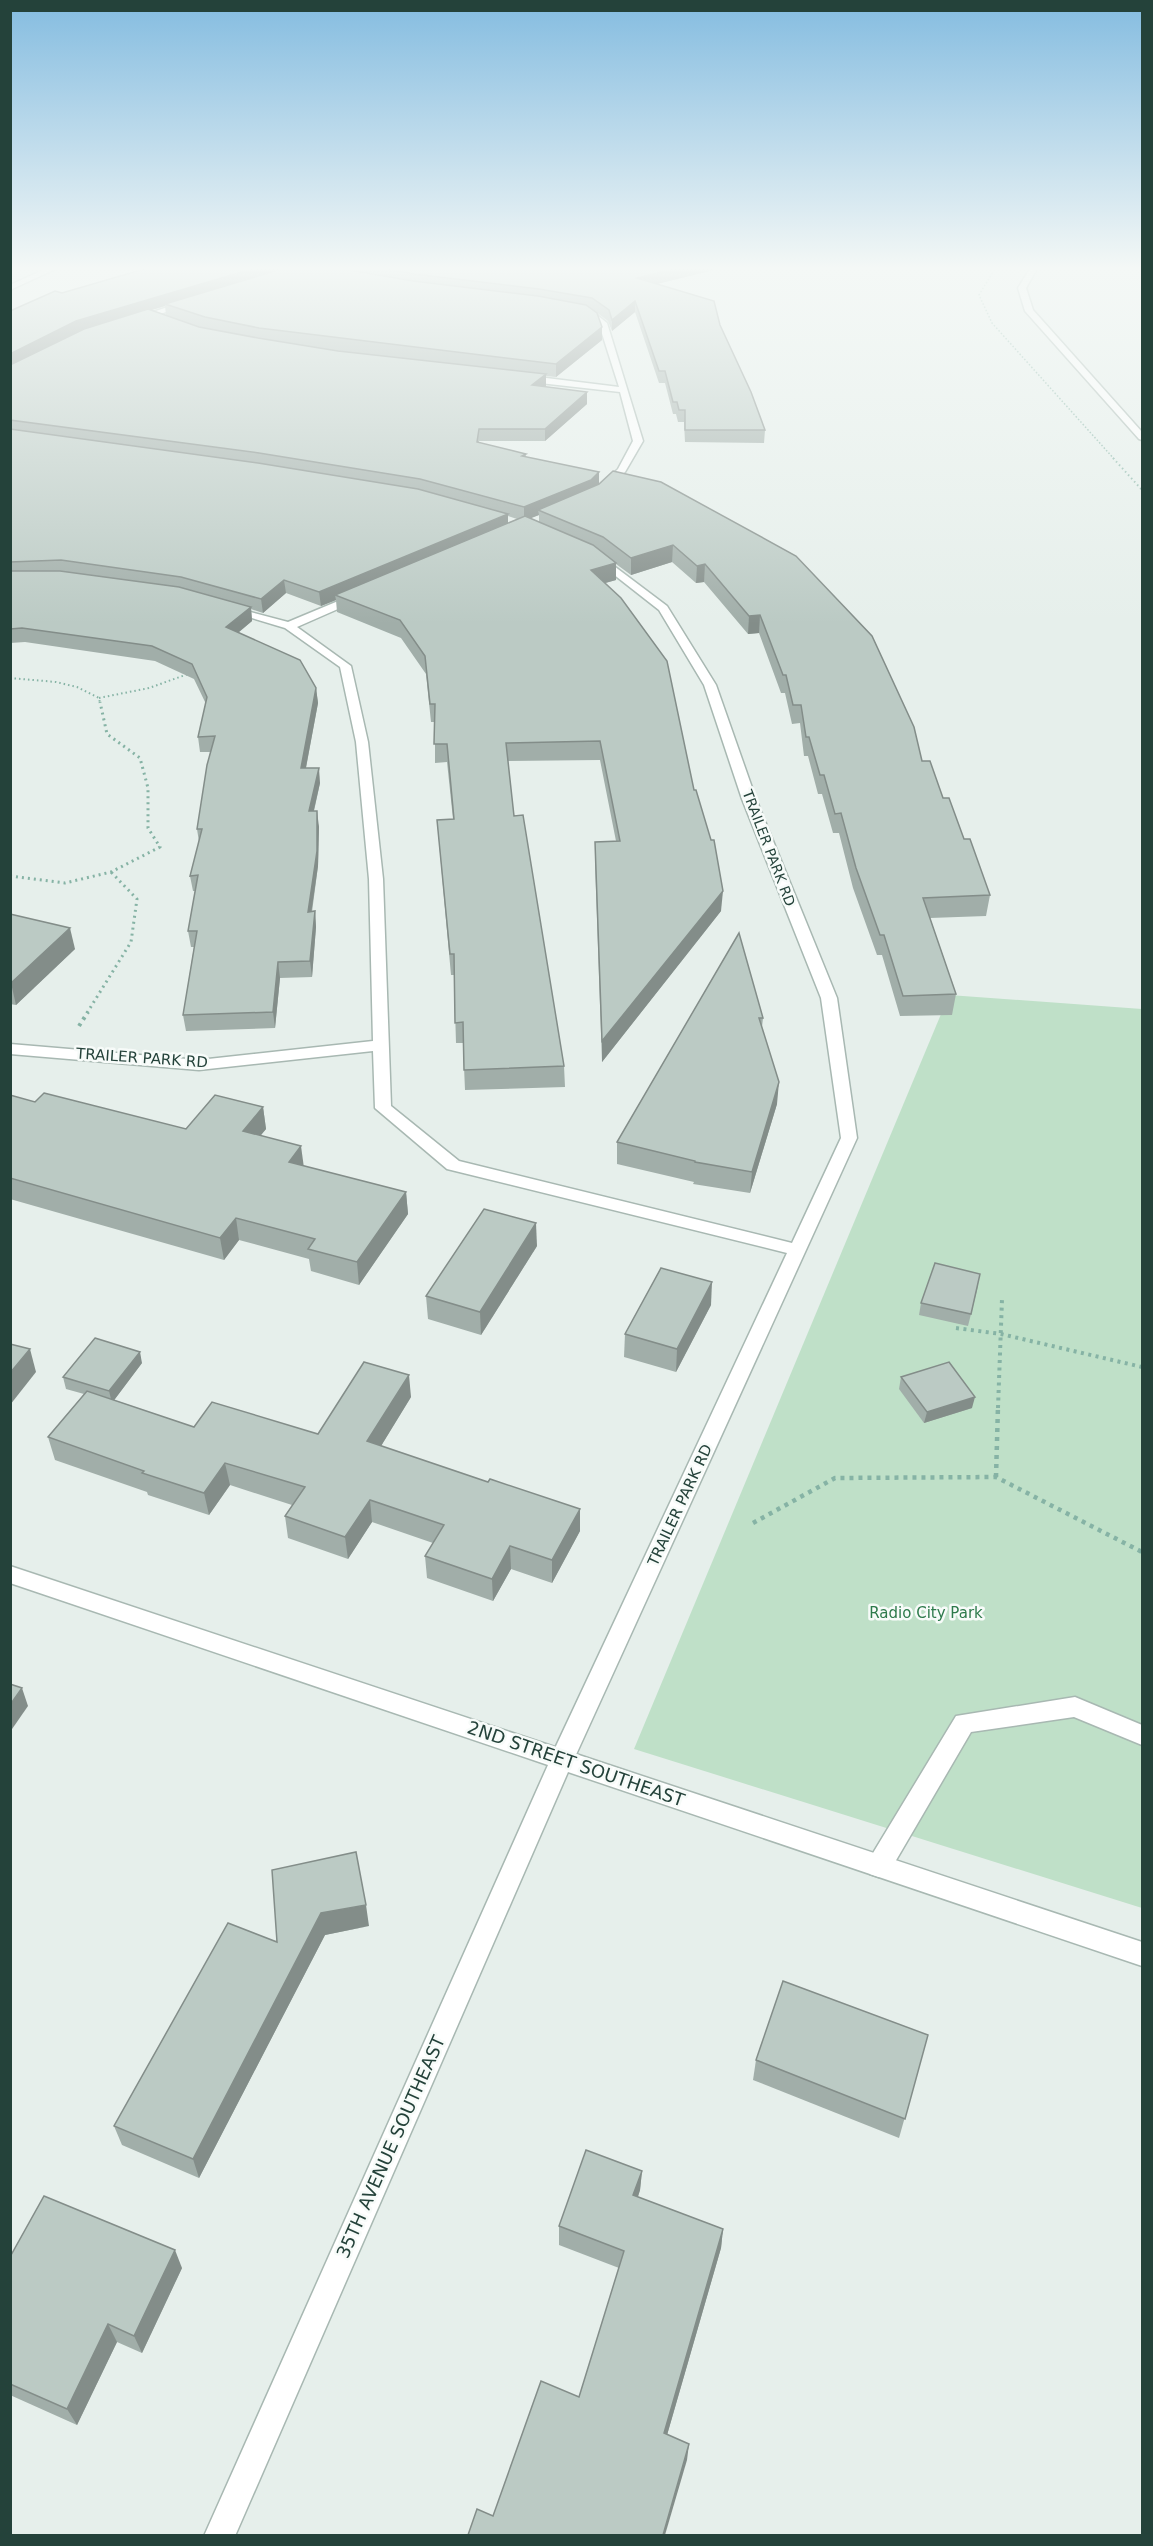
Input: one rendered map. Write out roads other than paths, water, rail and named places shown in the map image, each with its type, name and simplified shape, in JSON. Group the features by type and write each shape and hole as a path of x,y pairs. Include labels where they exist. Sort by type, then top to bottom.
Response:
{"street":[{"path":"587,386 624,390"},
{"path":"595,496 622,470 638,441 623,386"},
{"path":"1097,386 1143,437"},
{"name":"TRAILER PARK RD","path":"562,1759 849,1138 829,998 749,799 710,685 663,609 598,558 588,553"},
{"path":"289,626 374,590"},
{"path":"215,605 289,626 345,666 362,742 376,879 383,1108 453,1165 797,1250"},
{"name":"TRAILER PARK RD","path":"10,1049 199,1065 381,1045"},
{"name":"2ND STREET SOUTHEAST","path":"10,1574 1143,1954"},
{"path":"879,1866 964,1723 1075,1707 1143,1735"},
{"name":"35TH AVENUE SOUTHEAST","path":"219,2535 562,1759"}],"park label":[{"name":"Radio City Park","path":"926,1613"}]}
